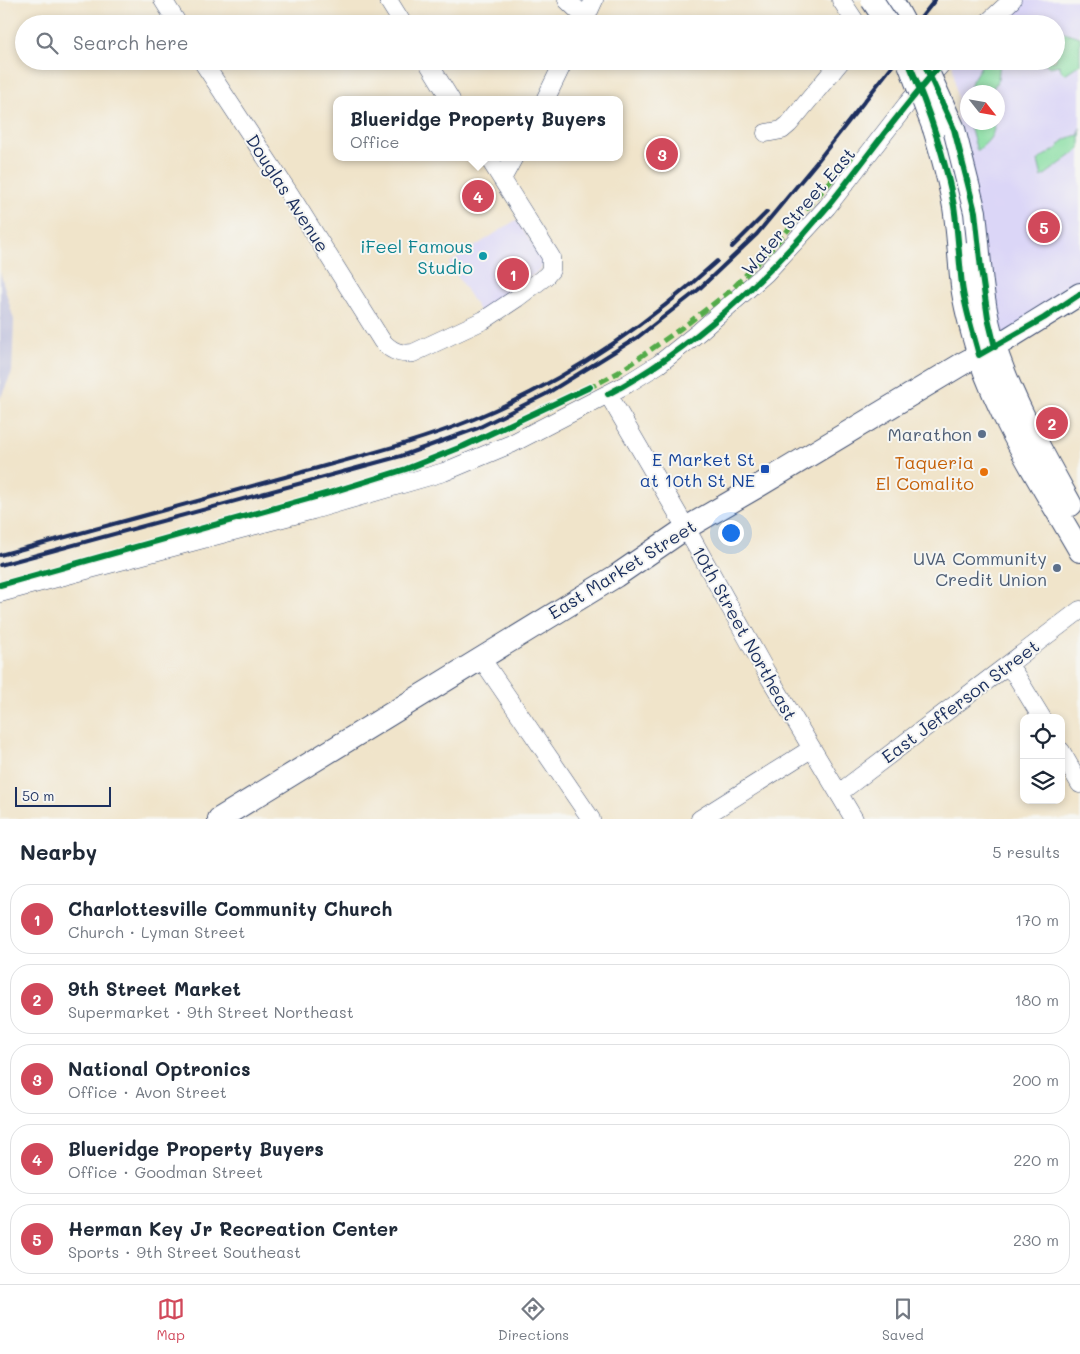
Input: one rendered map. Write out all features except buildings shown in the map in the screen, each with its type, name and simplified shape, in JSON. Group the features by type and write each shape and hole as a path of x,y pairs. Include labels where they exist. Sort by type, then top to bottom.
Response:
{"main road":[{"path":"872,0 882,15"},
{"path":"892,0 900,15"},
{"path":"911,70 934,129 945,166 954,206 965,303 987,351 1010,387 1080,521"},
{"path":"927,70 954,129 976,212 988,318 987,351 993,394 1008,425 1080,551"},
{"name":"East Market Street","path":"219,819 616,576 686,528 987,351 1080,294"}],"street":[{"path":"163,0 172,15"},
{"path":"388,0 397,15"},
{"path":"568,0 579,15"},
{"path":"587,15 594,0"},
{"path":"841,0 851,15"},
{"path":"880,15 892,0"},
{"path":"996,15 1012,0"},
{"name":"Douglas Avenue","path":"208,70 291,196 382,342 391,350 413,353 484,320 517,298 551,270 551,257 502,179"},
{"path":"433,70 449,96"},
{"path":"547,96 560,70"},
{"path":"766,132 782,130 789,124 834,70"},
{"name":"Water Street East","path":"0,593 313,510 444,472 511,444 608,394 659,364 715,320 766,273 827,207 907,104 936,70"},
{"path":"491,161 502,179 512,161"},
{"name":"10th Street Northeast","path":"608,394 811,748 854,819"},
{"name":"East Jefferson Street","path":"839,793 1080,610"},
{"path":"481,658 591,819"},
{"path":"1006,666 1016,674 1040,714"},
{"path":"700,819 811,748"},
{"path":"1065,758 1080,784"}],"shaded area":[{"path":"1012,0 1080,0 1080,294 1006,340 994,315 956,116 957,98 953,70 1065,70 1065,15 996,15"},
{"path":"516,220 543,260 543,265 540,270 480,312 449,263"},
{"path":"0,272 14,320 12,372 0,399"}],"green space":[{"path":"1065,33 1080,37 1080,64 1065,74 1061,70 1065,70"},
{"path":"979,70 999,70 998,80 995,85 971,85"},
{"path":"1080,128 1080,149 1042,177 1038,161 1057,149 1064,141 1079,135"},
{"path":"971,130 993,130 987,142 977,151"}],"railway":[{"path":"923,15 935,0"},
{"path":"0,565 401,456 478,428 546,394 638,337 698,290 757,234 889,70"},
{"path":"732,247 767,212"},
{"path":"0,555 380,451 474,419 540,388 602,351 662,308 717,261"}],"marked path":[{"path":"587,389 619,372 730,291 773,247 852,157"}],"cycle path":[{"path":"912,70 929,114 946,169 957,226 963,294 979,355 1044,318 1080,294"},
{"path":"927,70 954,129 975,212 988,318 995,347"},
{"path":"608,394 638,377 698,335 781,259 828,206 899,114 936,70"},
{"path":"0,585 329,493 406,469 464,446 590,387"}],"place":[{"name":"National Optronics","path":"662,154"},
{"name":"Blueridge Property Buyers","path":"478,196"},
{"name":"Herman Key Jr Recreation Center","path":"1044,227"},
{"name":"iFeel Famous Studio","path":"483,256"},
{"name":"Charlottesville Community Church","path":"513,274"},
{"name":"9th Street Market","path":"1052,423"},
{"name":"Marathon","path":"982,434"},
{"name":"E Market St at 10th St NE","path":"765,469"},
{"name":"Taqueria El Comalito","path":"984,472"},
{"name":"UVA Community Credit Union","path":"1057,568"}]}
